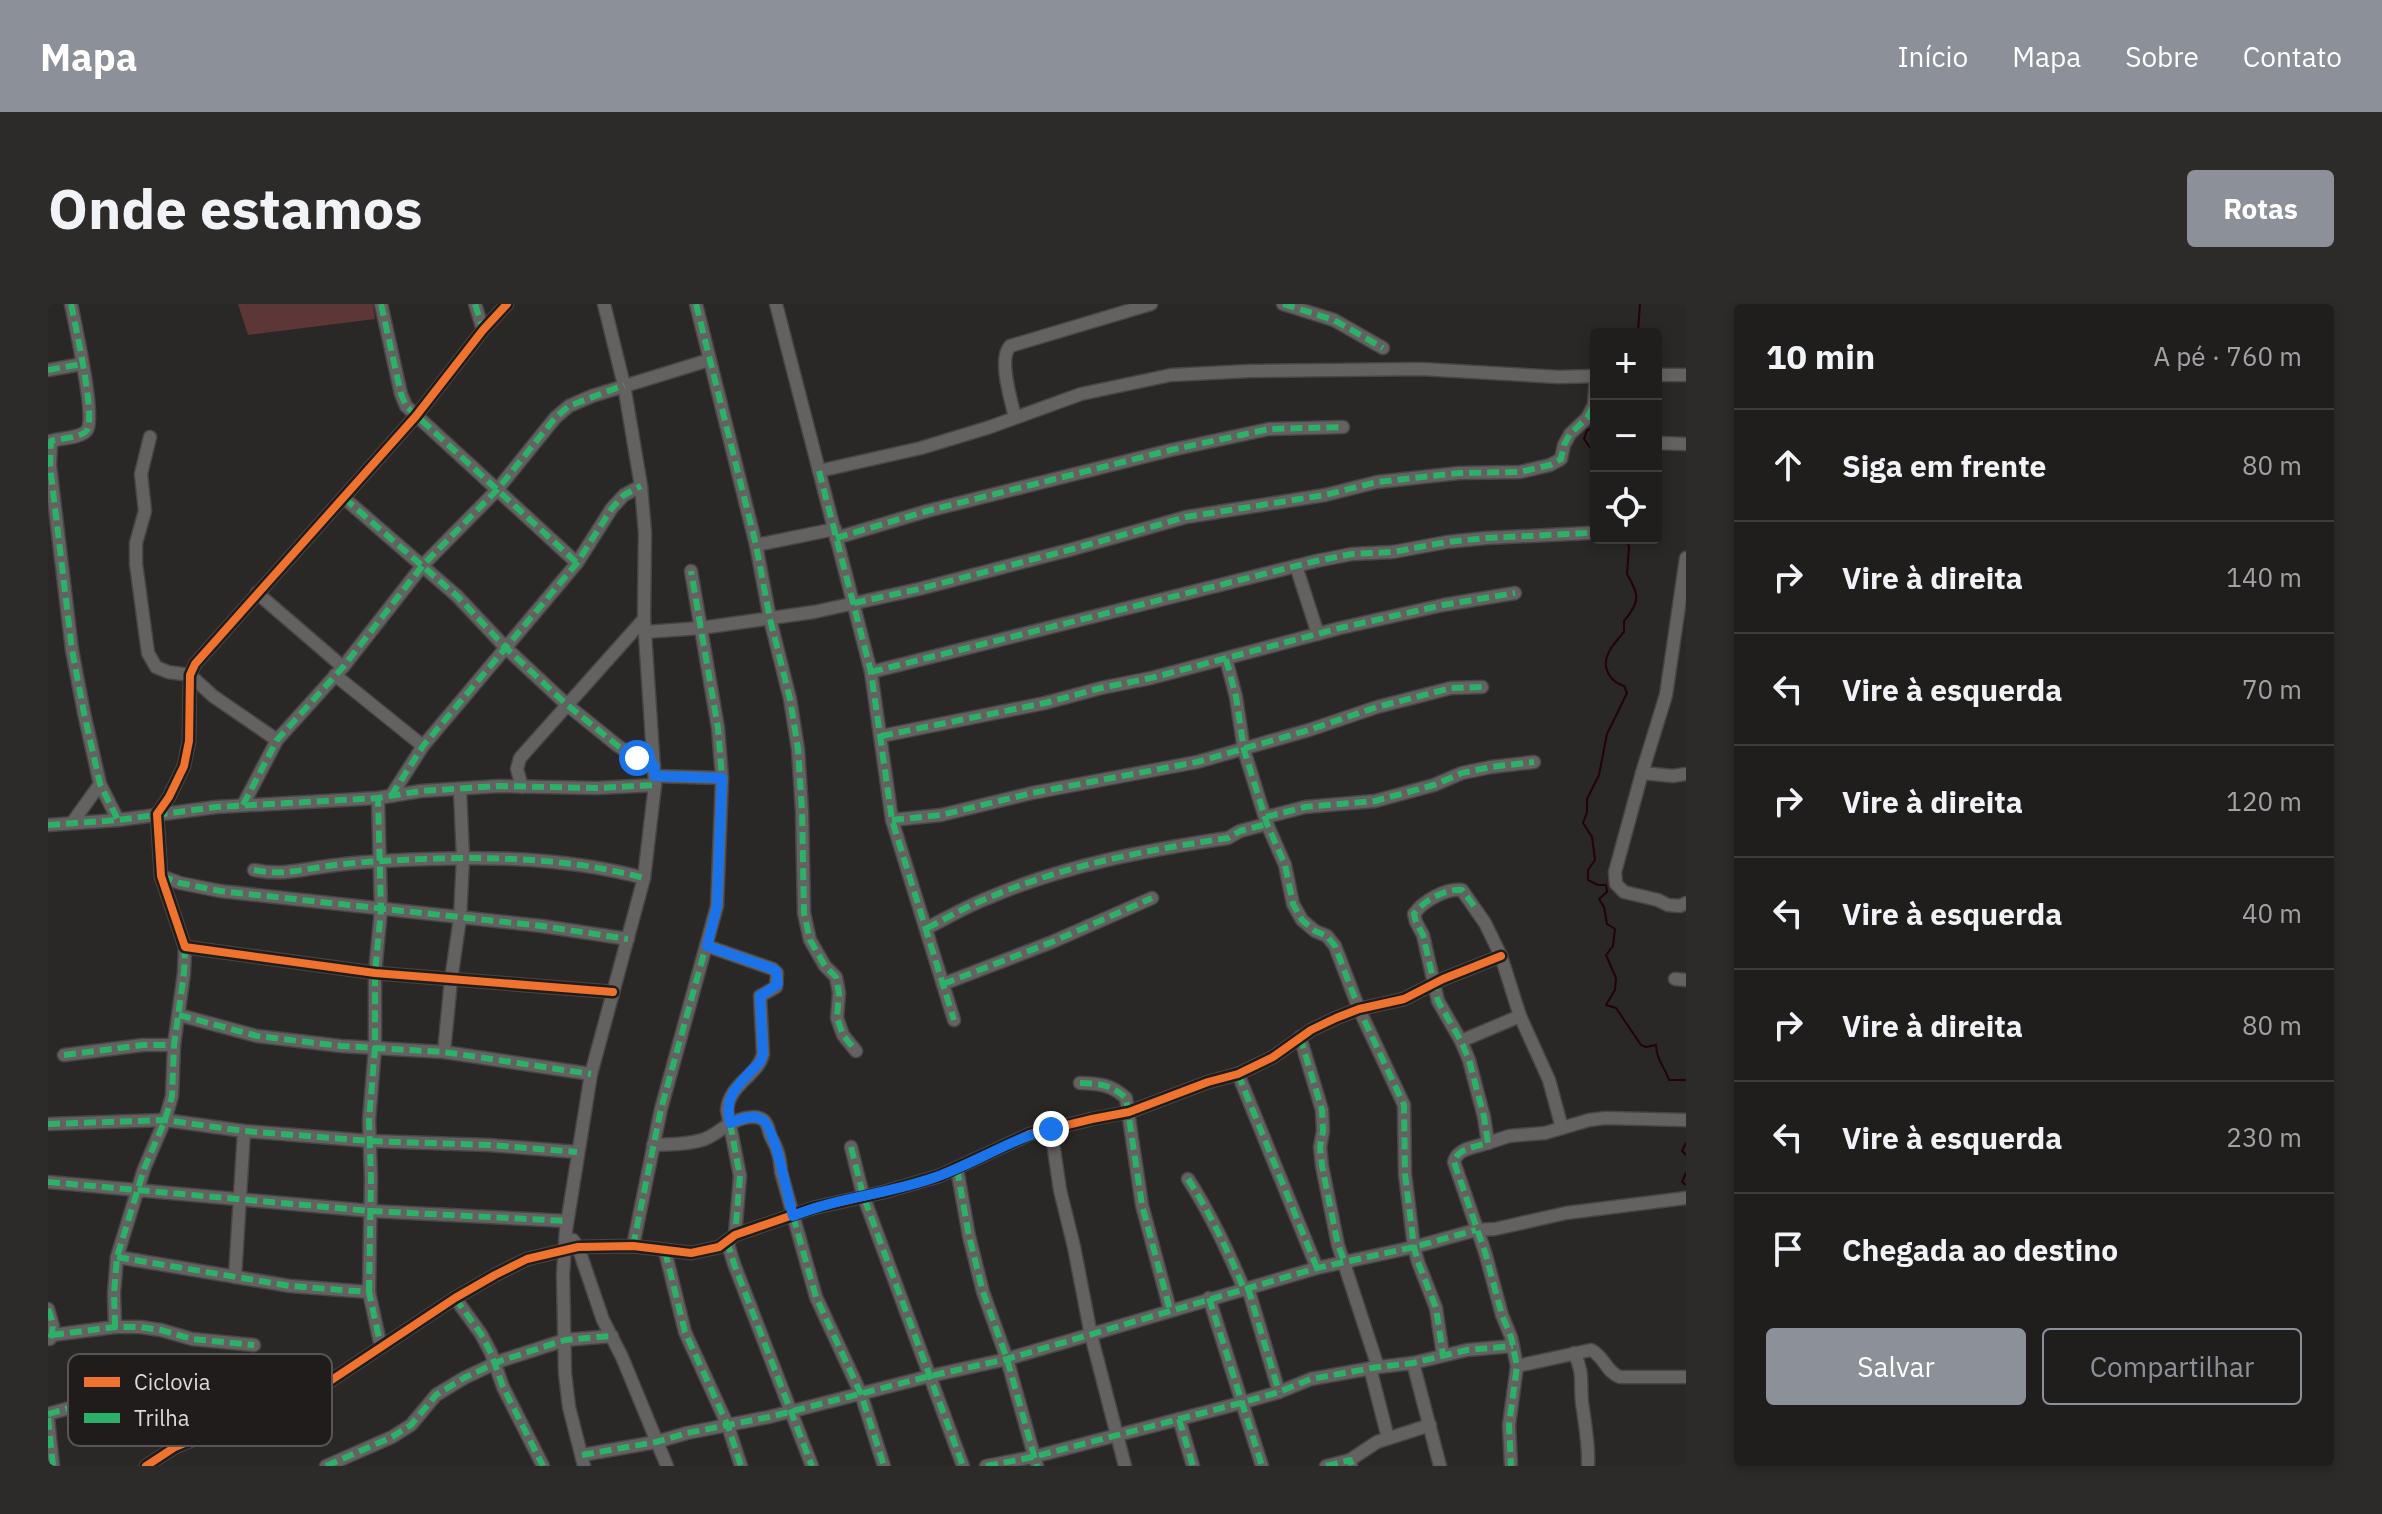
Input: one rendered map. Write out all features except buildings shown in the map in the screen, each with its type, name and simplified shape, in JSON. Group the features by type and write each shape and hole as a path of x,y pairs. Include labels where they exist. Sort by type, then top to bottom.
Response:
{"street":[{"path":"71,304 88,393 89,427 79,435 51,441 49,466 72,650 100,784 118,820"},
{"path":"381,304 406,406 577,563"},
{"path":"475,304 483,330"},
{"path":"115,1327 117,1257 144,1169 172,1096 174,1045 186,959 185,947 161,876 157,814 184,766 189,741 190,675 195,664 416,416 507,304"},
{"path":"604,304 624,385 641,486 645,533 644,626 655,775 644,878 591,1074 566,1225 565,1373 569,1407 583,1460 1007,1359 1317,1268 1476,1230 1495,1229 1566,1213 1686,1198"},
{"path":"696,304 756,545 790,699 798,749 804,913 810,940 825,966 836,977 839,993 837,1018 843,1035 856,1051"},
{"path":"776,304 871,672 892,820 954,1020"},
{"path":"1015,417 1007,383 1005,355 1010,346 1151,304"},
{"path":"1283,304 1334,320 1383,348"},
{"path":"243,805 277,740 339,671 423,565 497,490 555,418 569,406 624,385 709,360"},
{"path":"48,370 82,364"},
{"path":"819,471 921,448 1081,394 1183,374 1421,369 1590,378"},
{"path":"1662,375 1686,375"},
{"path":"522,787 517,769 520,758 566,704 644,626 701,628 770,619 919,589 1186,517 1325,495 1377,482 1459,473 1520,472 1550,465 1561,459 1570,434 1587,418 1594,400"},
{"path":"756,545 835,533 1171,450 1269,429 1343,427"},
{"path":"150,437 141,474 145,511 140,522 136,553 148,653 156,667 190,675 213,696 277,740"},
{"path":"1662,443 1686,444"},
{"path":"381,1347 369,1292 369,1120 375,1048 375,973 381,910 384,797 577,563 612,508 624,495 641,486"},
{"path":"344,498 423,565 566,704 655,775"},
{"path":"871,672 1352,554 1393,552 1447,542 1588,533"},
{"path":"1686,558 1682,617 1666,695 1615,872 1616,884 1624,892 1668,905 1686,903"},
{"path":"1296,566 1318,634"},
{"path":"633,1246 653,1145 717,906 722,778 718,728 691,571"},
{"path":"257,593 423,746"},
{"path":"881,736 1045,703 1443,605 1515,593"},
{"path":"1226,659 1236,697 1244,750 1285,865 1293,904 1302,920 1327,936 1335,946 1359,1009 1404,1105 1405,1174 1414,1247 1436,1308 1443,1355"},
{"path":"892,820 941,815 1032,793 1154,772 1244,750 1377,707 1451,688 1482,687"},
{"path":"927,928 987,898 1036,880 1134,854 1228,838 1305,807 1375,801 1434,785 1462,773 1534,762"},
{"path":"411,766 421,791"},
{"path":"1642,773 1686,774"},
{"path":"48,825 243,805 384,797 421,791 597,788 655,775 722,778"},
{"path":"72,823 100,784"},
{"path":"444,1052 460,918 463,858 460,790"},
{"path":"254,870 276,874 381,861 533,859 578,864 644,878"},
{"path":"161,876 220,891 542,926 628,939"},
{"path":"1488,1143 1473,1072 1433,986 1423,935 1414,914 1424,904 1449,890 1462,890 1467,896 1501,956 1520,1016 1549,1080 1562,1128"},
{"path":"943,984 1052,942 1152,898"},
{"path":"707,946 777,973 776,987 760,996 762,1061 731,1093 728,1102 740,1176 731,1238 734,1264 812,1466"},
{"path":"185,947 375,973 613,992"},
{"path":"332,1380 455,1298 527,1259 578,1247 633,1246 691,1253 719,1247 731,1238 813,1208 923,1182 1013,1141 1051,1129 1129,1112 1238,1074 1273,1057 1311,1030 1359,1009 1404,999 1443,979 1501,956"},
{"path":"179,1015 257,1036 444,1052 591,1074"},
{"path":"1461,1041 1520,1016"},
{"path":"1300,1037 1322,1110 1322,1166 1338,1245 1374,1367 1388,1438"},
{"path":"64,1055 143,1045 174,1045"},
{"path":"1238,1074 1317,1268"},
{"path":"1080,1083 1115,1088 1126,1098 1142,1205 1170,1310"},
{"path":"653,1145 700,1141 716,1135 730,1123 753,1117 767,1123 780,1156 781,1172 816,1297 861,1394 884,1466"},
{"path":"48,1124 165,1120 244,1131 370,1141 577,1152"},
{"path":"1511,1466 1509,1425 1517,1366 1454,1162 1455,1156 1509,1136 1533,1135 1589,1120 1686,1120"},
{"path":"1051,1129 1060,1190 1091,1335 1125,1466"},
{"path":"235,1277 244,1131"},
{"path":"851,1147 863,1195 963,1466"},
{"path":"957,1169 983,1292 1007,1359 1035,1461"},
{"path":"1188,1179 1246,1289 1279,1392"},
{"path":"48,1182 566,1225"},
{"path":"566,1225 578,1247 603,1320 667,1466"},
{"path":"665,1251 685,1332 728,1426 741,1466"},
{"path":"117,1257 290,1286 369,1292"},
{"path":"455,1298 481,1334 503,1387 543,1466"},
{"path":"1209,1298 1262,1466"},
{"path":"49,1315 50,1338 115,1327 161,1330 192,1339 254,1345"},
{"path":"326,1466 392,1437 411,1425 436,1395 495,1363 565,1340 612,1336"},
{"path":"986,1466 1035,1461 1118,1434 1279,1392 1311,1379 1413,1363 1443,1355 1513,1346"},
{"path":"1517,1366 1591,1350 1597,1353 1611,1374 1620,1377 1686,1377"},
{"path":"1574,1353 1582,1376 1588,1466"},
{"path":"1413,1363 1440,1466"},
{"path":"53,1466 48,1416 68,1410"},
{"path":"1179,1419 1193,1466"},
{"path":"1326,1466 1351,1463 1388,1438 1430,1425"},
{"path":"146,1466 177,1446"}],"shaded area":[{"path":"238,304 373,304 375,319 248,335"}],"waterway":[{"path":"1638,328 1640,304"},
{"path":"1590,429 1584,439 1590,448"},
{"path":"1628,544 1627,574 1636,593 1636,603 1624,621 1624,632 1606,659 1611,678 1624,686 1627,693 1607,734 1599,775 1587,799 1583,823 1592,837 1595,860 1588,870 1588,880 1606,885 1607,892 1599,899 1607,924 1615,929 1613,946 1606,955 1616,978 1615,990 1606,1005 1616,1008 1641,1045 1656,1045 1659,1060 1669,1080 1686,1080"},
{"path":"1686,1143 1682,1151 1686,1155"},
{"path":"1686,1173 1682,1182 1686,1185"}],"marked path":[{"path":"71,304 84,370 89,422 87,430 81,435 51,441 50,466 72,650 84,713 100,784 118,820"},
{"path":"381,304 406,406 577,563"},
{"path":"475,304 483,330"},
{"path":"696,304 756,545 790,699 798,749 804,913 810,940 825,966 836,977 839,993 837,1018 843,1035 856,1051"},
{"path":"1283,304 1334,320 1383,348"},
{"path":"48,370 82,364"},
{"path":"243,805 277,740 343,667 423,565 497,490 555,418 569,406 624,385"},
{"path":"854,603 919,589 1186,517 1325,495 1377,482 1459,473 1520,472 1550,465 1561,459 1570,434 1587,418 1594,400"},
{"path":"836,538 927,511 1171,450 1269,429 1343,427"},
{"path":"819,471 871,672 892,820 954,1020"},
{"path":"391,796 423,746 577,563 612,508 624,495 641,486"},
{"path":"344,498 457,596 506,648 566,704 618,746 654,765"},
{"path":"871,672 1352,554 1393,552 1486,538 1588,533"},
{"path":"633,1246 661,1109 717,906 722,778 718,728 691,571"},
{"path":"881,736 1045,703 1340,628 1515,593"},
{"path":"1226,659 1236,697 1244,750 1267,824 1285,865 1293,904 1302,920 1327,936 1335,946 1359,1009 1404,1105 1405,1174 1414,1247 1436,1308 1443,1355"},
{"path":"892,820 941,815 1032,793 1197,762 1377,707 1451,688 1482,687"},
{"path":"1266,817 1305,807 1375,801 1434,785 1462,773 1534,762"},
{"path":"48,825 118,820 216,807 378,798 421,791 499,786 597,788 655,785"},
{"path":"369,1292 369,1120 381,910 378,798"},
{"path":"927,928 980,901 1047,876 1137,854 1228,838 1240,831 1267,824"},
{"path":"254,870 280,872 367,862 480,858 579,865 644,878"},
{"path":"161,876 220,891 542,926 628,939"},
{"path":"1474,906 1462,890 1456,890 1435,896 1414,914 1423,935 1438,1001 1469,1060 1484,1117 1488,1143 1463,1151 1454,1162 1485,1252 1517,1366 1509,1425 1511,1466"},
{"path":"943,984 1052,942 1152,898"},
{"path":"64,1055 143,1045 174,1045 185,947"},
{"path":"179,1015 257,1036 341,1046 444,1052 591,1074"},
{"path":"1300,1037 1322,1110 1322,1166 1338,1245 1345,1263"},
{"path":"115,1327 117,1257 144,1169 172,1096 174,1045"},
{"path":"1238,1074 1317,1268"},
{"path":"1080,1083 1104,1086 1126,1098 1142,1205 1170,1310"},
{"path":"48,1124 165,1120 244,1131 370,1141 577,1152"},
{"path":"730,1123 740,1176 735,1235"},
{"path":"851,1147 863,1195 963,1466"},
{"path":"957,1169 983,1292 1007,1359 1037,1466"},
{"path":"1188,1179 1218,1232 1244,1289"},
{"path":"48,1182 371,1211 567,1221"},
{"path":"793,1216 816,1297 861,1394 884,1466"},
{"path":"582,1455 769,1417 1007,1359 1317,1268 1476,1230"},
{"path":"727,1241 812,1466"},
{"path":"665,1251 685,1332 728,1426 741,1466"},
{"path":"117,1257 290,1286 369,1292 381,1347"},
{"path":"1248,1288 1279,1392"},
{"path":"455,1298 491,1353 503,1387 543,1466"},
{"path":"1209,1298 1262,1466"},
{"path":"48,1309 52,1326 48,1342"},
{"path":"52,1335 140,1327 192,1339 254,1345"},
{"path":"326,1466 392,1437 411,1425 436,1395 500,1361 565,1340 612,1336"},
{"path":"986,1466 1033,1457 1241,1403 1311,1379 1413,1363 1467,1350 1513,1346"},
{"path":"48,1414 68,1408"},
{"path":"48,1418 53,1466"},
{"path":"1179,1419 1193,1466"},
{"path":"1326,1466 1350,1460 1352,1466"}],"cycle path":[{"path":"507,304 416,416 195,664 190,675 189,741 184,766 157,814 161,876 185,947 375,973 613,992"},
{"path":"332,1380 455,1298 527,1259 578,1247 633,1246 691,1253 719,1247 735,1235 813,1208 939,1176 1030,1134 1129,1112 1238,1074 1273,1057 1311,1030 1336,1018 1359,1009 1404,999 1443,979 1501,956"},
{"path":"146,1466 177,1446"}],"route":[{"path":"637,758 654,765 655,776 722,778 717,906 707,946 773,969 778,984 760,996 762,1061 731,1093 727,1110 730,1123 753,1117 767,1123 780,1156 781,1172 793,1216 837,1201 923,1182 1013,1141 1051,1129"}]}
